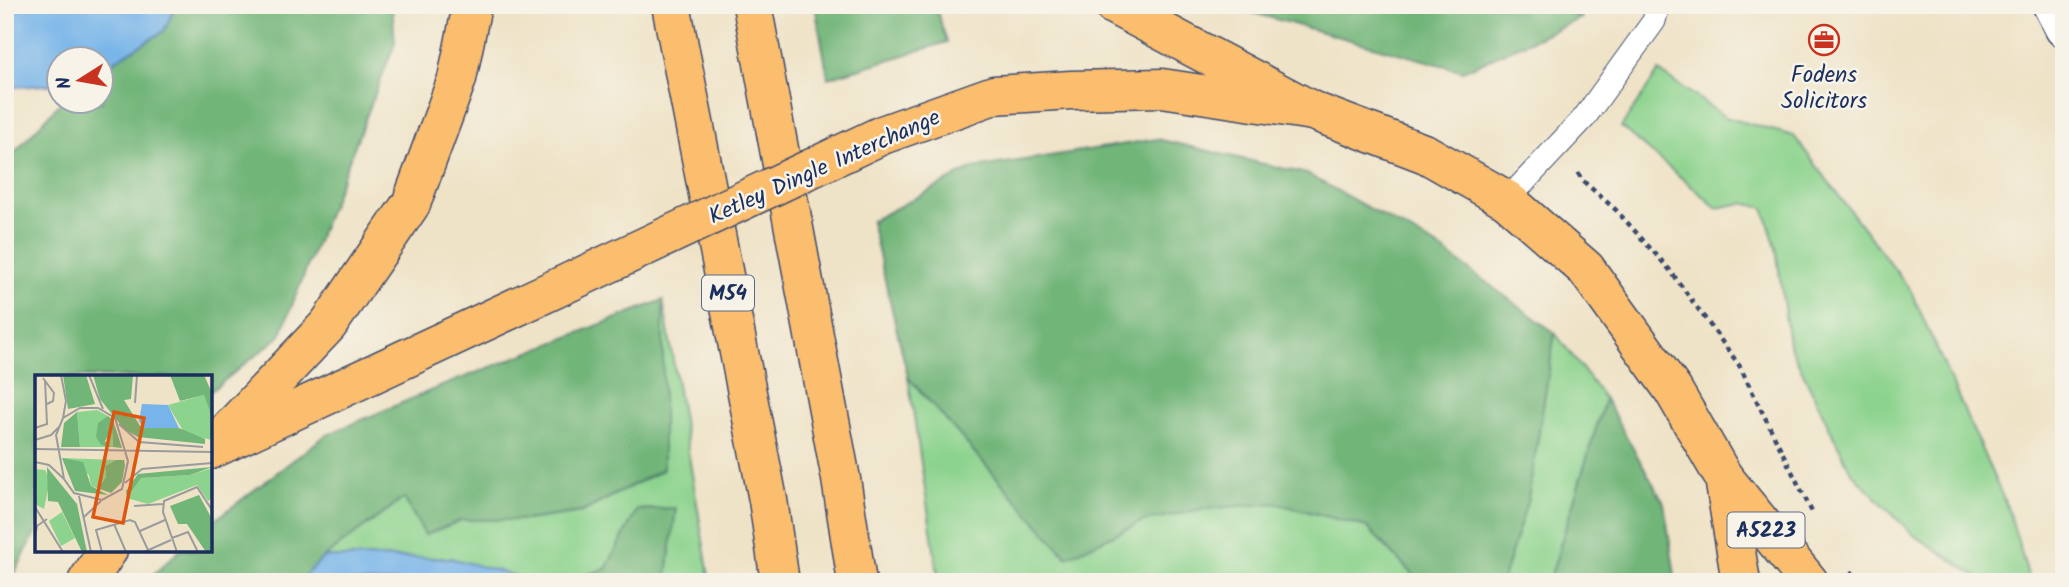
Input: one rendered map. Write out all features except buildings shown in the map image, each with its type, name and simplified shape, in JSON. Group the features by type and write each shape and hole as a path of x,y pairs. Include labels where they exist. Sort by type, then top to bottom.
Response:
{"main road":[{"path":"212,448 328,325 411,204 457,79 472,5"},
{"name":"M54","path":"671,5 768,500 780,582"},
{"path":"752,5 839,465 858,582"},
{"path":"1113,5 1313,111"},
{"name":"Ketley Dingle Interchange","path":"212,449 882,135 994,94 1162,88 1313,111 1426,154 1507,200 1586,269 1673,390 1724,478 1741,582"},
{"name":"A5223","path":"1724,478 1809,582"},
{"path":"87,582 107,552"}],"street":[{"path":"2052,5 2064,28"}],"lane":[{"path":"1507,200 1561,145 1623,65 1654,21 1658,5"}],"path":[{"path":"1561,145 1582,180 1616,210 1669,269 1739,365 1816,522"},
{"path":"1844,562 1859,582"}],"green space":[{"path":"176,5 392,5 395,43 280,336 212,390 212,375 35,375 35,534 10,582 5,582 5,163 48,116 116,116 116,60 164,31"},
{"path":"815,5 935,5 947,42 828,78"},
{"path":"1224,5 1549,5 1581,18 1463,71"},
{"path":"1549,5 1585,5 1581,18"},
{"path":"1659,71 1725,117 1794,136 1911,291 2009,511 2030,582 1985,582 1911,533 1851,472 1789,344 1776,248 1764,208 1743,203 1717,208 1621,127"},
{"path":"1157,139 1307,174 1437,246 1555,333 1528,499 1502,582 1420,582 1367,527 1275,503 1203,509 1143,521 1067,557 908,377 871,221 973,168"},
{"path":"663,300 710,582 666,582 675,508 637,510 606,569 559,582 538,582 450,558 324,557 404,498 425,534 462,520 526,520 582,512 663,470"},
{"path":"663,300 663,469 582,512 526,520 462,520 425,535 404,498 324,557 298,582 149,582 178,552 212,552 212,522 326,435 437,388"},
{"path":"1555,333 1605,399 1549,582 1502,582 1528,499"},
{"path":"908,377 1067,557 1143,521 1203,509 1275,503 1367,527 1420,582 939,582"},
{"path":"1605,399 1664,503 1676,582 1549,582"},
{"path":"676,508 666,582 559,582 606,569 637,510"}],"water":[{"path":"5,5 176,5 164,31 116,60 116,46 46,46 46,85 5,88"},
{"path":"324,557 450,558 538,582 298,582"}],"place":[{"name":"Fodens Solicitors","path":"1824,40"}]}
